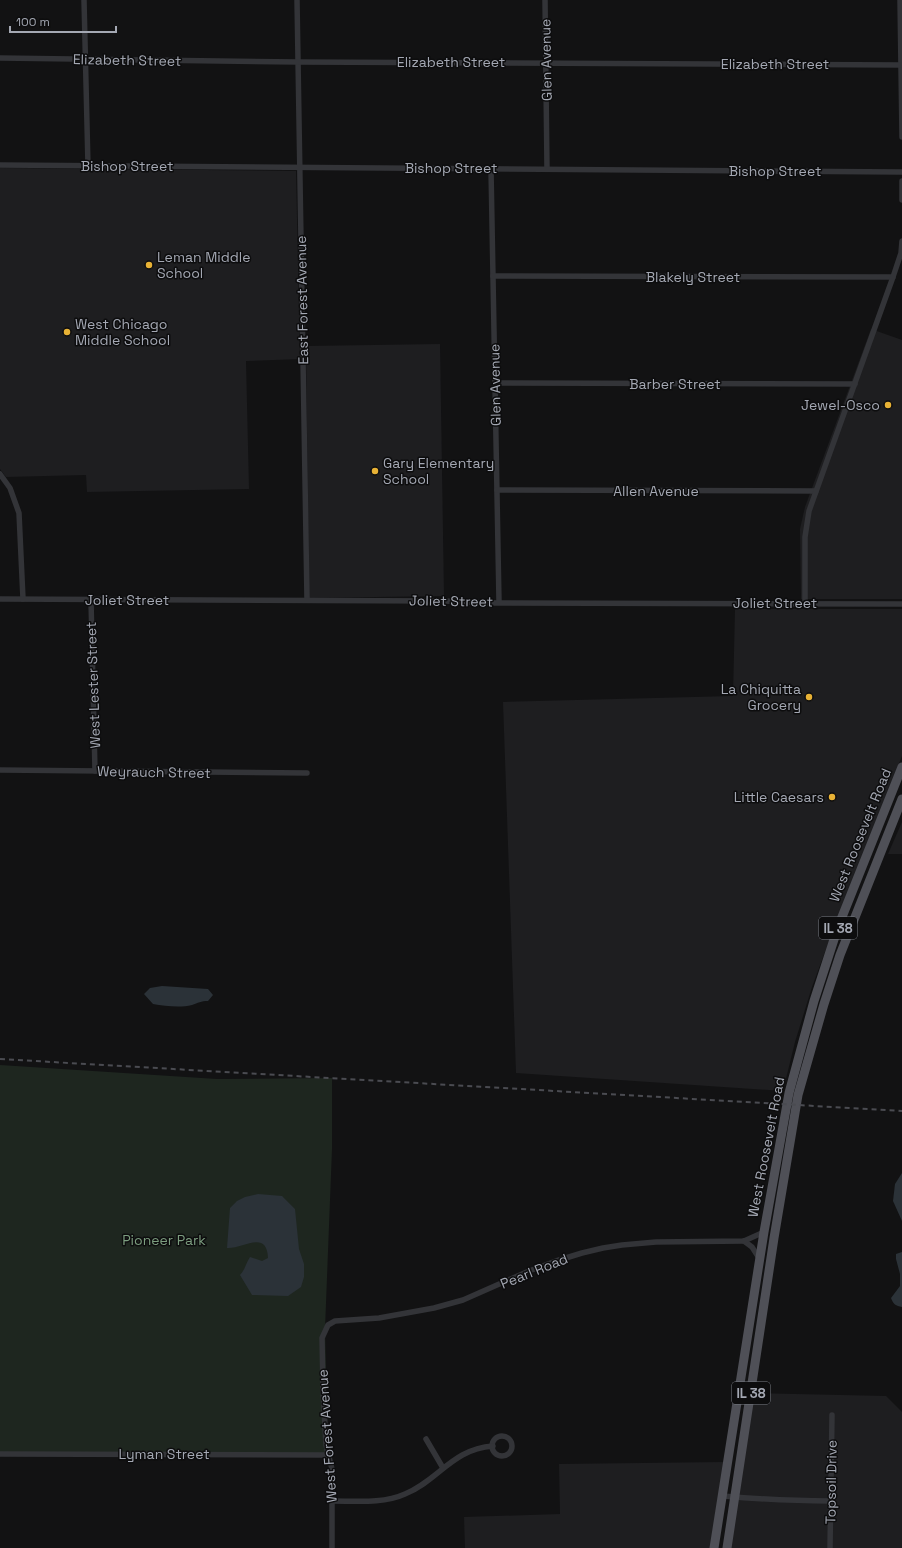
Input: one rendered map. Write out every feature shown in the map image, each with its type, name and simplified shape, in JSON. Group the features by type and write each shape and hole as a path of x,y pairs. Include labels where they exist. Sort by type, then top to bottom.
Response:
{"main road":[{"name":"West Roosevelt Road","path":"714,1548 764,1232 788,1094 814,1001 846,907 902,767"},
{"name":"West Roosevelt Road","path":"727,1548 774,1238 798,1095 831,980 902,799"}],"street":[{"path":"84,0 88,166"},
{"name":"East Forest Avenue","path":"297,0 308,600"},
{"name":"Glen Avenue","path":"545,0 547,169"},
{"path":"900,0 902,137"},
{"name":"Elizabeth Street","path":"0,58 298,62 901,64"},
{"name":"Bishop Street","path":"0,165 902,172"},
{"name":"Glen Avenue","path":"491,168 499,602"},
{"path":"902,181 902,200"},
{"path":"805,604 806,529 809,511 893,277 901,253 902,241"},
{"name":"Blakely Street","path":"493,276 893,277"},
{"name":"Barber Street","path":"495,383 855,384"},
{"path":"0,474 10,488 19,513 23,599"},
{"name":"Allen Avenue","path":"497,490 816,491"},
{"name":"Joliet Street","path":"0,599 902,604"},
{"name":"West Lester Street","path":"91,600 95,771"},
{"name":"Weyrauch Street","path":"0,770 307,773"},
{"name":"Pearl Road","path":"328,1325 334,1321 379,1318 434,1308 464,1300 529,1271 556,1261 603,1248 656,1242 744,1241 764,1232"},
{"path":"744,1241 752,1247 760,1260"},
{"name":"West Forest Avenue","path":"328,1325 322,1338 325,1426 328,1455 332,1468 332,1548"},
{"name":"Topsoil Drive","path":"830,1548 832,1415"},
{"path":"426,1439 443,1468"},
{"path":"332,1501 379,1500 393,1498 414,1490 453,1459 464,1453 482,1447 493,1446"},
{"name":"Lyman Street","path":"0,1454 328,1455"},
{"path":"723,1496 795,1501 830,1501"}],"shaded area":[{"name":"Leman Middle School","path":"0,168 296,171 300,359 246,361 249,489 87,492 86,475 6,477 0,469"},
{"path":"871,329 902,340 902,599 801,599 800,529 805,507"},
{"name":"Gary Elementary School","path":"440,344 444,596 309,598 306,346"},
{"path":"735,609 902,609 902,756 839,914 812,987 795,1042 783,1091 516,1073 503,702 733,696"},
{"path":"902,822 902,854 888,854"},
{"path":"162,986 208,989 213,995 208,1001 187,1006 153,1004 144,994 150,988"},
{"path":"902,1173 902,1221 893,1201 895,1184"},
{"path":"258,1194 282,1196 295,1209 299,1249 304,1264 304,1277 301,1287 288,1296 252,1295 240,1275 250,1257 262,1261 268,1258 267,1249 263,1244 253,1242 233,1248 227,1248 230,1208 237,1201 245,1197"},
{"path":"902,1252 902,1307 895,1304 891,1298 900,1286 900,1274 896,1254"},
{"path":"754,1393 886,1396 902,1412 902,1548 728,1548"},
{"path":"724,1462 710,1548 465,1548 464,1517 560,1514 559,1464"}],"green space":[{"name":"Pioneer Park","path":"0,1065 217,1079 332,1078 332,1149 325,1329 328,1455 0,1454"}],"railway":[{"path":"0,1059 902,1111"}],"place":[{"name":"Leman Middle School","path":"149,265"},
{"name":"West Chicago Middle School","path":"67,332"},
{"name":"Jewel-Osco","path":"888,405"},
{"name":"Gary Elementary School","path":"375,471"},
{"name":"La Chiquitta Grocery","path":"809,697"},
{"name":"Little Caesars","path":"832,797"}]}
